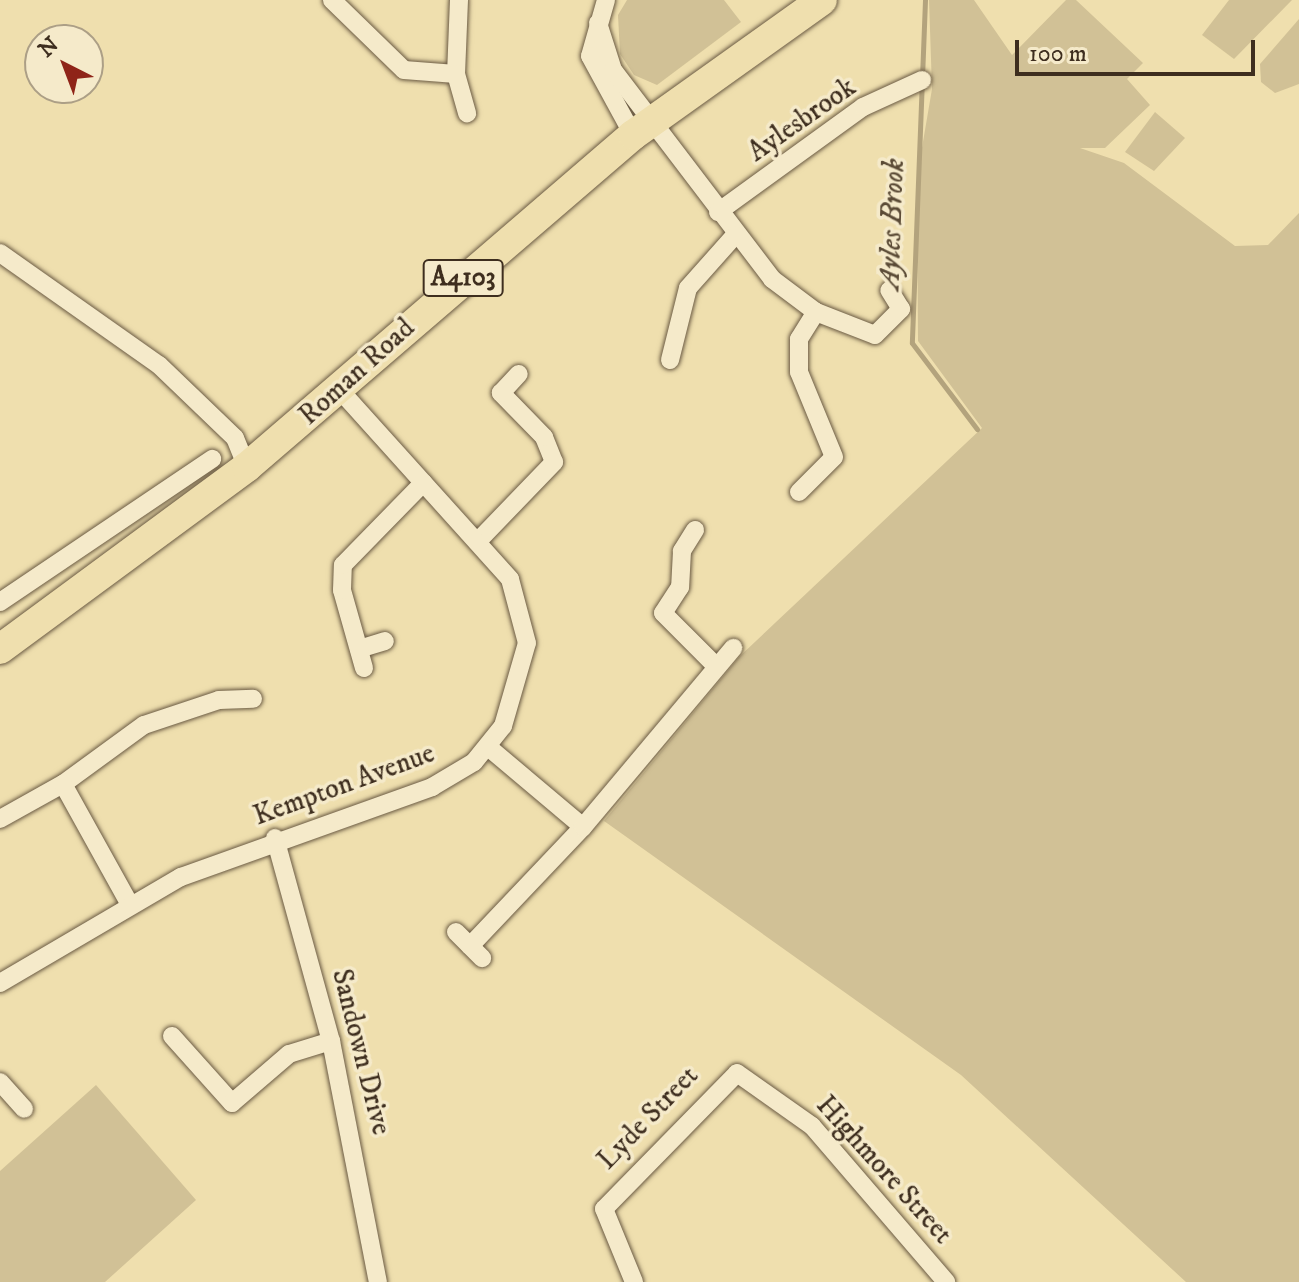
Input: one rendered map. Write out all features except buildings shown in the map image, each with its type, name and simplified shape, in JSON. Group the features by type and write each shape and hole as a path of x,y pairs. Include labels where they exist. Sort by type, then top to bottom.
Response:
{"main road":[{"name":"Roman Road","path":"12,640 247,467 643,127 822,0"}],"street":[{"path":"332,0 404,70 456,74"},
{"path":"459,0 456,74 467,113"},
{"path":"606,0 598,23 593,68 772,279 816,312 875,335 901,309 889,290"},
{"path":"598,23 613,70 643,127"},
{"name":"Aylesbrook","path":"718,212 863,107 922,80"},
{"path":"670,360 688,288 735,235"},
{"path":"0,253 159,365 235,438 247,467"},
{"path":"799,492 834,457 799,372 799,339 816,312"},
{"path":"480,539 554,462 544,437 501,393 519,374"},
{"name":"Kempton Avenue","path":"0,983 129,903 275,838 432,787 488,747 513,706 527,643 510,579 480,539 423,483 339,389"},
{"path":"12,640 1,602 212,459"},
{"path":"385,641 362,658 342,590 343,565 423,483"},
{"path":"695,530 682,551 680,587 663,613 716,666"},
{"path":"456,932 476,952 733,648"},
{"path":"0,819 63,784 144,725 219,700 253,699"},
{"path":"488,747 583,827"},
{"path":"63,784 129,903"},
{"name":"Sandown Drive","path":"275,838 331,1041 366,1188 378,1282"},
{"path":"172,1036 232,1103 289,1054 331,1041"},
{"name":"Lyde Street","path":"634,1282 604,1209 737,1073"},
{"name":"Highmore Street","path":"737,1073 812,1126 946,1282"},
{"path":"0,1082 24,1109"}],"shaded area":[{"path":"627,0 724,0 741,22 657,85 634,75 620,54 618,15"},
{"path":"929,0 974,0 1012,55 1066,0 1076,0 1143,63 1127,79 1150,105 1105,148 1080,148 1124,163 1235,246 1268,245 1299,213 1299,1282 1186,1282 961,1075 604,821 740,656 982,428 918,341 917,177 932,89"},
{"path":"1229,0 1292,0 1234,59 1202,35"},
{"path":"1299,19 1299,84 1275,93 1261,82 1260,64"},
{"path":"1155,112 1185,138 1154,171 1125,152"},
{"path":"96,1085 196,1200 105,1282 0,1282 0,1171"}],"waterway":[{"name":"Ayles Brook","path":"925,0 912,343 977,429"}]}
